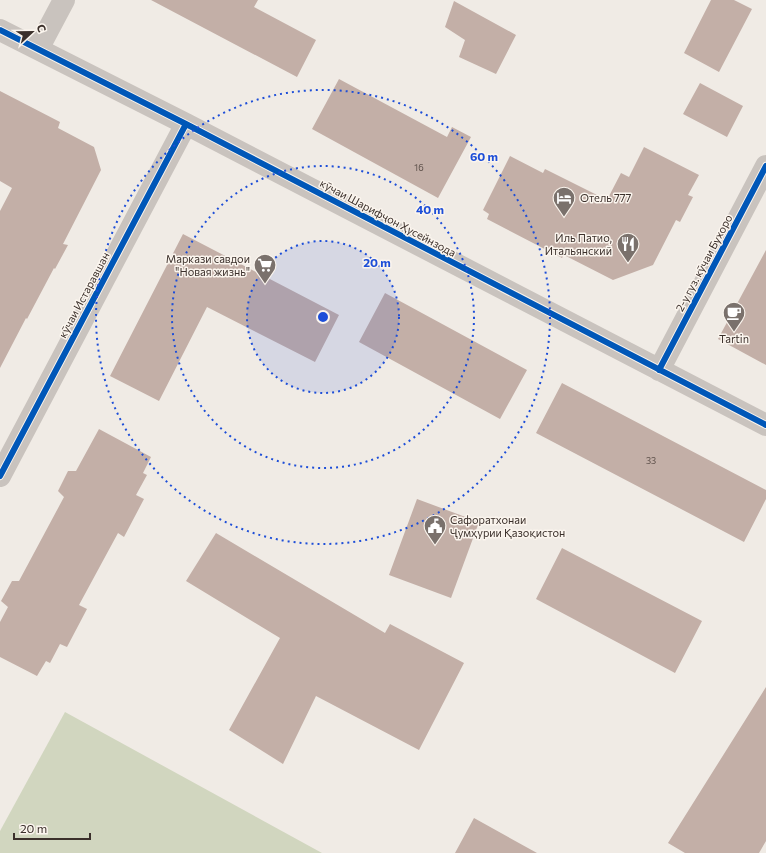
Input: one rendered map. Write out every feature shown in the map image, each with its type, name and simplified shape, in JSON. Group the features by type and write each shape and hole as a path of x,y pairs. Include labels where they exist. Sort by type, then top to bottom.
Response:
{"street":[{"path":"38,49 64,0"},
{"name":"кӯчаи Шарифҷон Ҳусейнзода","path":"0,30 186,124 766,425"},
{"name":"кӯчаи Истаравшан","path":"0,476 186,124"},
{"name":"2-у гуз. кӯчаи Бухоро","path":"659,370 766,166"}],"green space":[{"path":"65,712 322,853 0,853 0,831"}],"building":[{"path":"151,0 258,0 254,7 316,40 297,77"},
{"path":"711,0 734,0 752,9 719,72 684,53"},
{"path":"454,1 516,35 496,74 459,57 465,40 445,27"},
{"path":"339,79 447,137 452,127 471,137 438,198 312,129"},
{"path":"700,83 743,106 727,137 683,114"},
{"path":"0,91 60,122 58,128 94,147 101,170 63,244 68,245 27,319 26,318 0,368 0,211 12,188 0,181"},
{"path":"644,147 699,175 688,195 693,197 680,222 676,220 653,265 613,280 564,255 562,258 487,219 489,214 483,210 510,156 543,173 545,169 607,200 621,173 629,177"},
{"path":"183,234 339,315 315,362 207,307 159,401 110,376"},
{"path":"766,250 766,365 718,339"},
{"path":"385,293 527,370 500,419 359,342"},
{"path":"562,383 766,490 766,499 744,542 536,433"},
{"path":"99,429 151,457 143,473 147,475 136,495 144,499 124,537 118,533 79,605 87,609 67,647 60,644 50,663 46,661 37,676 0,657 0,622 8,607 1,601 12,581 19,581 64,497 58,491 68,471 76,471"},
{"path":"417,499 479,522 451,598 389,575"},
{"path":"216,533 385,633 390,624 464,663 419,750 316,696 283,764 229,730 280,638 186,581"},
{"path":"562,548 702,621 675,673 536,599"},
{"path":"766,687 766,841 759,853 685,853 668,843"},
{"path":"474,818 537,853 455,853"}],"cycle path":[{"path":"0,30 186,124 766,425"},
{"path":"0,476 186,124"},
{"path":"659,370 766,166"}],"place":[{"name":"Отель 777","path":"564,218"},
{"name":"Иль Патио, Итальянский","path":"628,264"},
{"name":"Маркази савдои \"Новая жизнь\"","path":"265,284"},
{"name":"Tartin","path":"734,332"},
{"name":"Сафоратхонаи Ҷумҳурии Қазоқистон","path":"435,546"}]}
